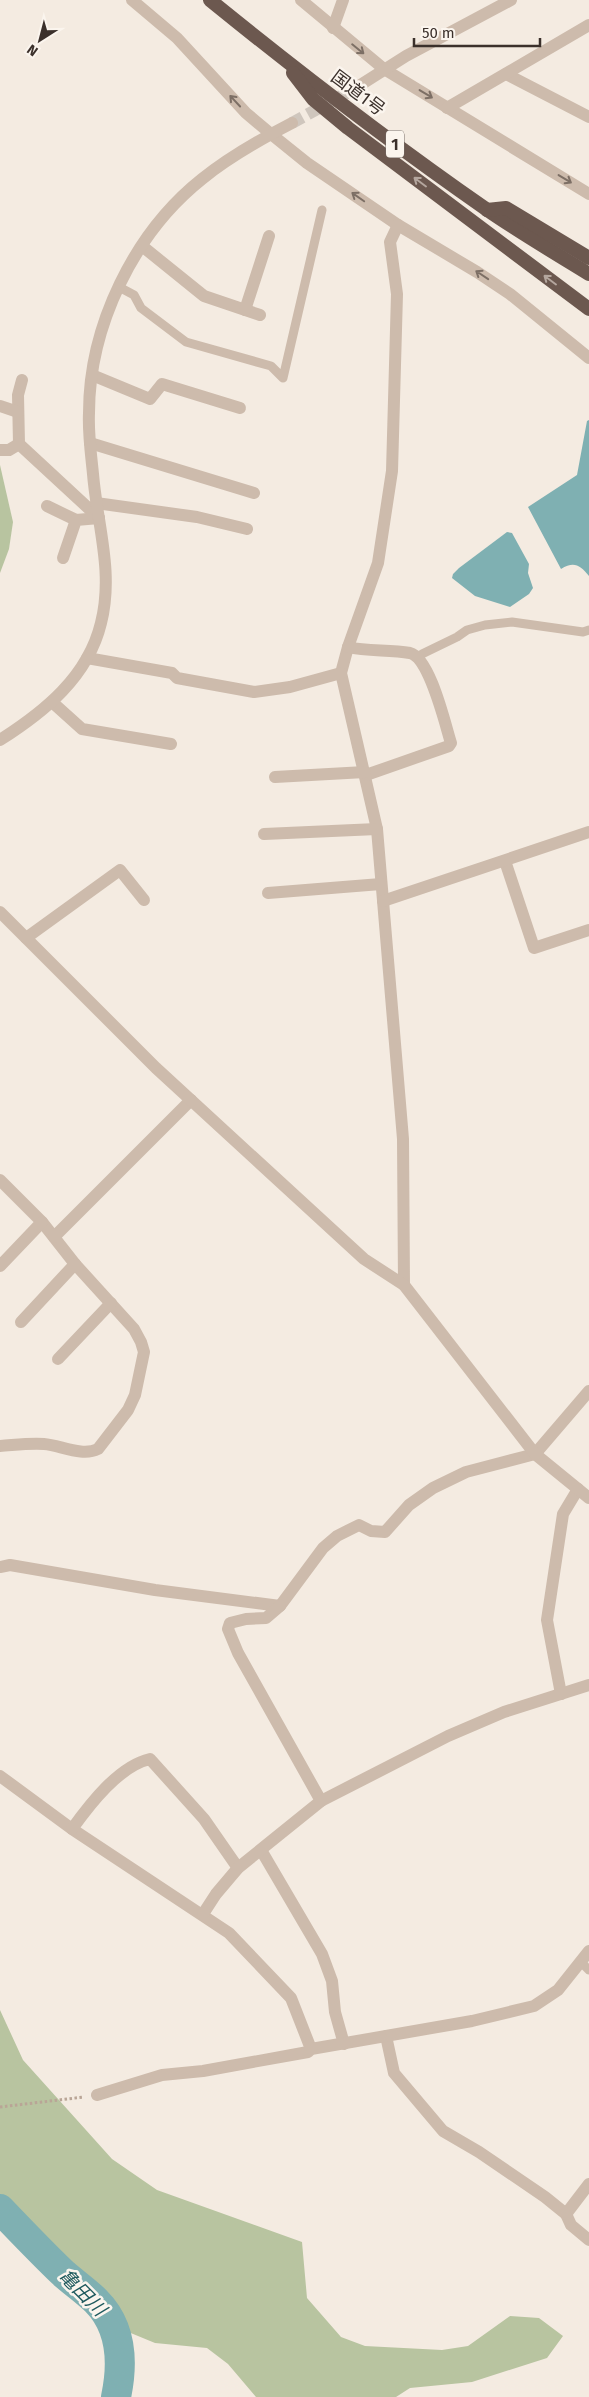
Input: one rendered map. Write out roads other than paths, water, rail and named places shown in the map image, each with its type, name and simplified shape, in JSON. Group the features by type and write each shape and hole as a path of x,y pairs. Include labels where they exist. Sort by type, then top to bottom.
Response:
{"highway":[{"name":"国道1号","path":"210,0 283,60 488,210 589,274"},
{"name":"1","path":"283,60 313,99 348,128 589,309"},
{"path":"488,210 506,208 589,258"}],"street":[{"path":"132,0 176,38 246,113 308,163 398,225 510,294 589,358"},
{"path":"301,0 384,69 589,194"},
{"path":"333,28 344,0"},
{"path":"354,89 384,69 511,0"},
{"path":"448,108 589,26"},
{"path":"506,74 589,117"},
{"path":"0,740 30,721 65,690 87,658 101,624 107,574 96,503 88,412 92,375 100,337 125,273 142,246 166,216 203,178 271,134 292,123"},
{"path":"398,225 390,242 397,294 392,471 378,563 348,647 341,673 357,747 366,773 378,829 403,1138 404,1285"},
{"path":"245,310 269,236"},
{"path":"142,246 204,296 260,315"},
{"path":"92,375 150,399 162,384 240,408"},
{"path":"22,380 18,396 19,444 99,518"},
{"path":"0,406 18,412"},
{"path":"90,443 254,493"},
{"path":"0,450 9,450 19,444"},
{"path":"96,503 197,517 247,529"},
{"path":"47,506 76,520 99,518"},
{"path":"63,558 76,520"},
{"path":"275,777 366,773 450,746 451,743 428,675 418,658 411,654 348,647"},
{"path":"87,658 172,673 177,678 254,692 290,687 341,673"},
{"path":"52,702 82,729 172,744"},
{"path":"264,834 378,829"},
{"path":"383,901 589,832"},
{"path":"505,861 534,948 589,930"},
{"path":"26,938 120,870 144,900"},
{"path":"268,893 381,884"},
{"path":"0,912 191,1100 364,1259 404,1285 535,1454 589,1498"},
{"path":"54,1237 191,1100"},
{"path":"0,1180 42,1222 75,1264 134,1329 144,1352 134,1394 128,1410 94,1452 47,1444 0,1446"},
{"path":"0,1266 42,1222"},
{"path":"21,1322 75,1264"},
{"path":"58,1358 111,1303"},
{"path":"321,1801 238,1653 228,1629 230,1623 236,1620 266,1618 280,1606 324,1548 337,1536 360,1525 371,1531 385,1532 409,1505 433,1488 466,1472 535,1454 589,1391"},
{"path":"561,1694 547,1620 563,1514 578,1489"},
{"path":"0,1566 10,1565 173,1593 280,1606"},
{"path":"203,1914 216,1894 238,1868 321,1801 448,1736 504,1712 589,1685"},
{"path":"72,1829 110,1782 143,1761 150,1759 204,1819 238,1868"},
{"path":"0,1776 72,1829 229,1933 291,1998 311,2049"},
{"path":"261,1850 322,1954 332,1981 335,2012 344,2044"},
{"path":"97,2095 162,2075 203,2071 264,2061 308,2052 311,2049 472,2021 534,2006 558,1990 585,1966 589,1951"},
{"path":"386,2036 394,2074 443,2131 479,2152 566,2214 571,2225 589,2240"},
{"path":"566,2214 589,2184"}],"lane":[{"path":"119,287 134,295 141,308 186,342 271,366 283,378 322,210"},
{"path":"418,658 422,654 458,637 467,630 485,625 512,622 583,632 589,630"}],"water":[{"path":"589,420 589,576 576,565 570,565 561,569 528,507 577,475 587,421"},
{"path":"507,532 512,533 529,564 528,573 533,588 529,594 510,607 475,596 452,578 459,568"}],"waterway":[{"name":"亀田川","path":"0,2209 56,2266 92,2297 105,2311 116,2334 120,2359 116,2397"}],"tunnel":[{"path":"292,123 354,89"}]}
